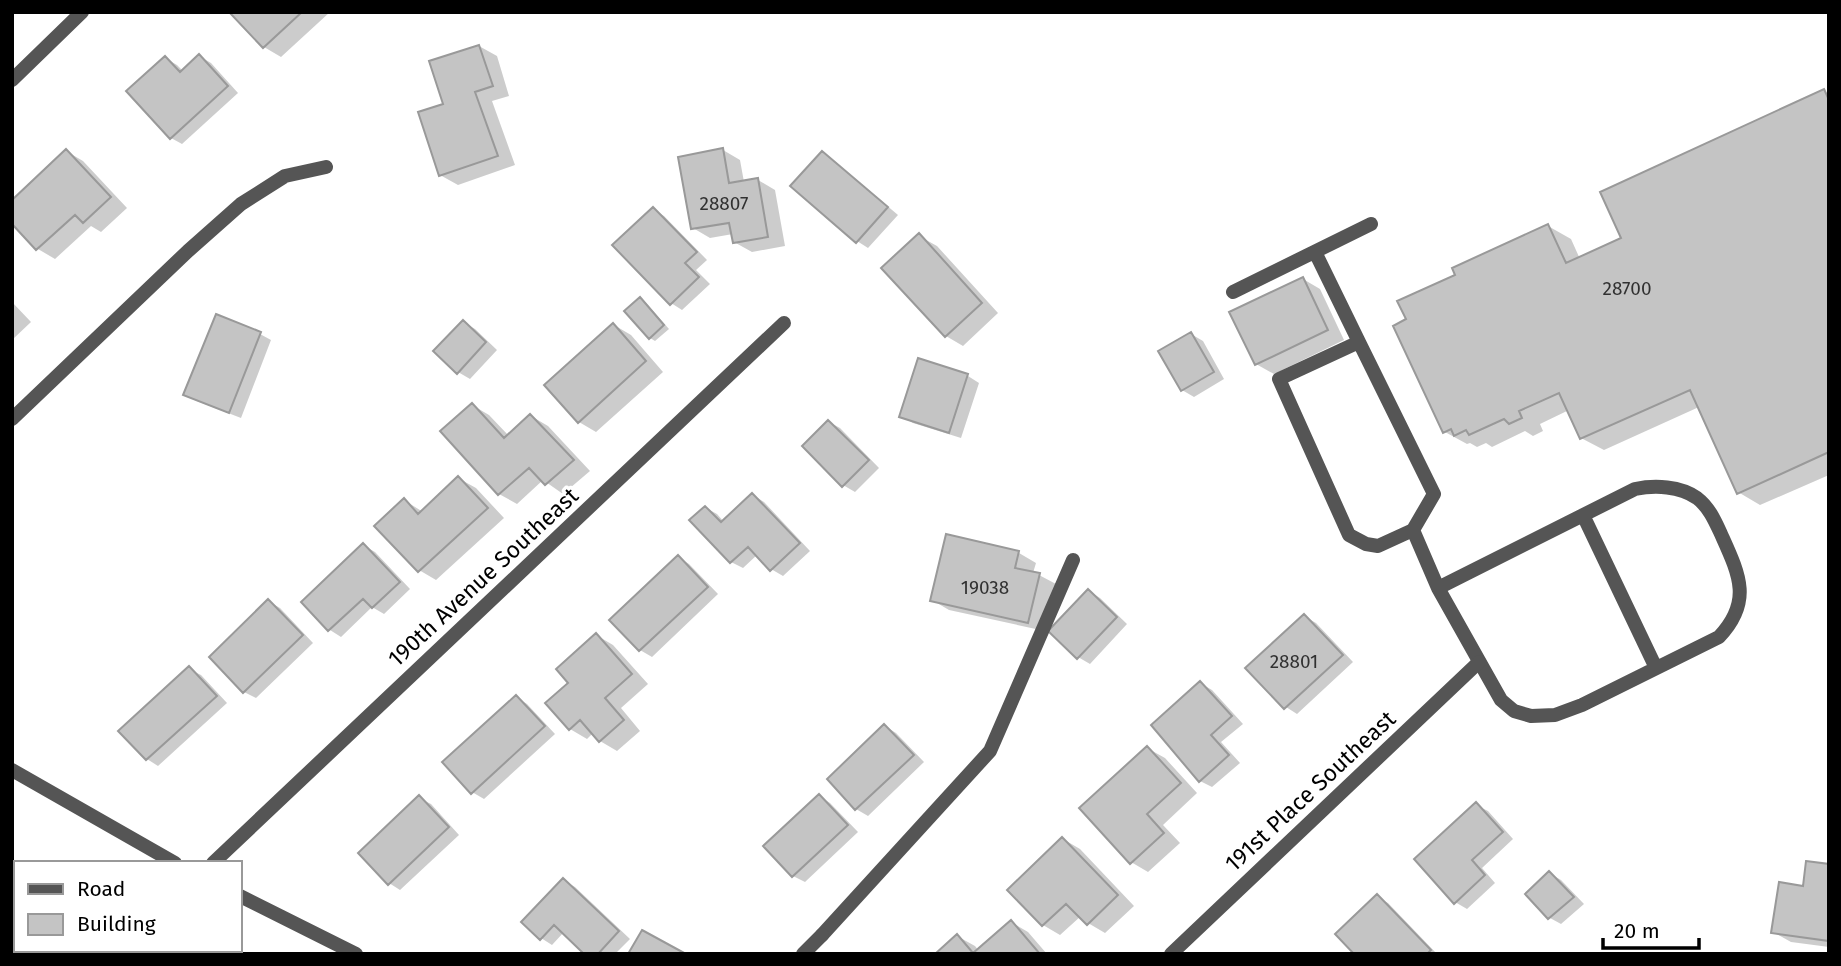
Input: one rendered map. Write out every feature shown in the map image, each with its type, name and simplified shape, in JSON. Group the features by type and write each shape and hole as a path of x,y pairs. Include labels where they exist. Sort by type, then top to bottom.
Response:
{"street":[{"path":"12,80 82,12"},
{"path":"12,419 188,250 241,204 285,176 326,167"},
{"path":"1233,292 1371,224"},
{"path":"1315,252 1434,494 1413,530 1378,547 1349,535 1279,379 1359,342"},
{"name":"190th Avenue Southeast","path":"215,861 784,323"},
{"path":"1413,530 1438,589 1501,700 1514,711 1531,716 1555,715 1582,705 1719,637 1731,624 1739,604 1740,582 1711,513 1697,498 1675,489 1651,486 1635,489 1438,589"},
{"path":"1583,515 1656,668"},
{"path":"803,954 990,751 1073,560"},
{"name":"191st Place Southeast","path":"1171,954 1479,662"},
{"path":"12,770 172,861"},
{"path":"242,897 356,954"}],"building":[{"path":"229,12 302,12 263,48"},
{"path":"479,45 493,86 475,92 498,156 439,176 418,112 443,104 429,61"},
{"path":"199,54 228,86 170,139 126,91 165,56 180,72"},
{"path":"1824,89 1829,100 1829,452 1737,494 1690,390 1580,439 1559,393 1519,411 1522,418 1509,424 1504,419 1469,435 1466,430 1454,436 1451,429 1443,433 1393,326 1406,319 1397,301 1455,275 1452,268 1548,224 1566,263 1621,238 1600,192"},
{"path":"723,148 729,183 758,178 768,237 733,243 729,223 691,229 678,157"},
{"path":"66,149 111,197 83,223 75,215 36,250 12,224 12,200"},
{"path":"822,151 888,207 856,243 790,186"},
{"path":"653,207 697,252 685,263 699,277 670,305 612,245"},
{"path":"919,233 982,303 945,337 881,268"},
{"path":"1303,277 1328,330 1255,365 1229,312"},
{"path":"640,297 664,325 649,339 624,311"},
{"path":"216,314 261,332 229,413 183,395"},
{"path":"463,320 486,342 457,374 433,351"},
{"path":"613,323 646,361 578,423 544,385"},
{"path":"1191,332 1214,372 1181,391 1158,351"},
{"path":"918,358 968,374 949,433 899,417"},
{"path":"472,403 504,438 530,414 574,460 545,485 529,468 498,495 440,431"},
{"path":"828,420 869,460 842,487 802,446"},
{"path":"458,476 488,508 418,572 374,526 404,498 418,514"},
{"path":"752,493 800,543 770,571 748,547 730,563 689,520 705,506 721,522"},
{"path":"946,534 1019,551 1015,568 1040,573 1028,623 930,601"},
{"path":"363,543 400,582 372,608 363,599 328,631 301,602"},
{"path":"678,555 708,587 639,651 609,620"},
{"path":"1088,589 1117,617 1077,659 1048,631"},
{"path":"268,599 303,635 243,693 209,657"},
{"path":"1304,614 1343,655 1284,709 1245,668"},
{"path":"596,633 632,674 605,698 624,720 599,742 580,720 569,730 545,703 568,683 556,669"},
{"path":"189,666 217,696 146,760 118,731"},
{"path":"1200,681 1232,716 1211,735 1229,755 1199,782 1151,725"},
{"path":"516,695 545,726 471,794 442,762"},
{"path":"884,724 914,755 855,810 827,779"},
{"path":"1147,746 1181,783 1147,814 1164,833 1130,864 1079,808"},
{"path":"819,794 848,825 792,877 763,846"},
{"path":"419,795 449,827 388,885 358,853"},
{"path":"1476,802 1503,832 1472,860 1485,875 1454,904 1414,859"},
{"path":"1062,837 1118,895 1087,925 1066,904 1042,926 1007,890"},
{"path":"1806,861 1829,864 1829,941 1771,933 1779,882 1803,886"},
{"path":"1549,871 1574,897 1548,919 1525,894"},
{"path":"12,878 14,947 12,949"},
{"path":"563,878 619,931 598,954 584,954 554,925 540,940 521,922"},
{"path":"1377,894 1431,950 1427,954 1354,954 1335,934"},
{"path":"1011,920 1040,954 935,954 957,934 973,953"},
{"path":"642,930 686,954 628,954"}]}
